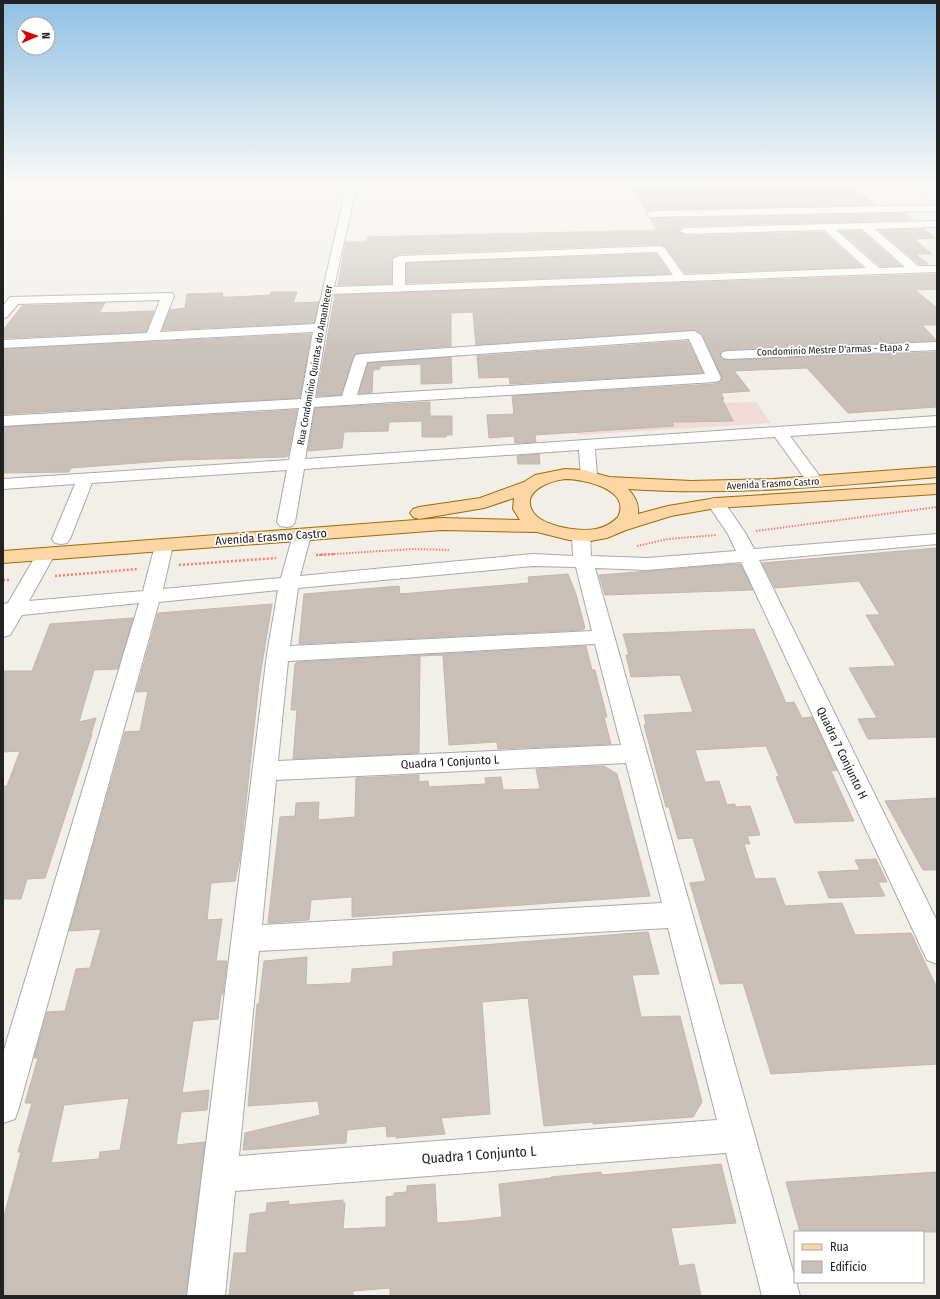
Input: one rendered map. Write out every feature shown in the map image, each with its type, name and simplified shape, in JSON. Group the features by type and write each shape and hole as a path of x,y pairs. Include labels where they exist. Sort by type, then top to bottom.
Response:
{"main road":[{"name":"Avenida Erasmo Castro","path":"609,482 656,486 701,487 816,482 937,472"},
{"path":"557,475 588,476 609,482 623,492 630,503 629,515 619,526 602,533 582,549 540,526 527,516 521,505 523,494 532,485 543,479 557,475"},
{"name":"Avenida Erasmo Castro","path":"3,558 164,545 430,512 484,503 532,485"},
{"name":"Avenida Erasmo Castro","path":"619,526 668,511 716,503 937,489"},
{"name":"Avenida Erasmo Castro","path":"3,543 61,539 442,524 540,526"}],"street":[{"name":"Rua Condomínio Quintas do Amanhecer","path":"206,1296 278,654 289,583 294,529 297,464 321,328 338,245"},
{"path":"847,245 876,271"},
{"path":"887,245 916,270"},
{"path":"399,288 399,259 660,249 681,278"},
{"path":"328,291 937,269"},
{"path":"3,314 14,300 168,296 152,336"},
{"path":"3,344 321,328"},
{"path":"3,422 308,404 714,378 694,335 361,358 348,401"},
{"name":"Condomínio Mestre D'armas - Etapa 2","path":"728,355 937,346"},
{"path":"3,484 937,421"},
{"path":"779,431 816,482"},
{"path":"587,444 588,476"},
{"path":"61,539 86,478"},
{"name":"Quadra 7 Conjunto H","path":"716,503 737,534 747,554 937,951"},
{"path":"9,610 533,560 582,549 647,564 747,554 937,539"},
{"path":"3,1107 152,596 164,545"},
{"path":"582,549 678,915 781,1296"},
{"path":"3,630 9,610 46,554"},
{"path":"278,654 604,637"},
{"name":"Quadra 1 Conjunto L","path":"265,771 635,753"},
{"path":"246,939 678,915"},
{"name":"Quadra 1 Conjunto L","path":"220,1175 738,1135"}],"shaded area":[{"path":"568,396 724,403 756,402 771,423 578,435"}],"building":[{"path":"346,245 644,245 399,254 392,259 392,284 338,285"},
{"path":"662,245 837,245 862,267 685,273 665,246"},
{"path":"856,245 877,245 901,266 880,266"},
{"path":"896,245 921,245 932,254 915,254 928,264 919,264"},
{"path":"656,254 670,274 406,283 406,263"},
{"path":"937,274 937,289 915,290 937,308 937,325 922,325 937,341 728,350 723,351 720,354 722,359 728,360 937,352 937,407 848,413 807,368 734,371 750,391 721,393 724,399 722,399 733,421 672,422 674,426 535,435 536,442 515,443 514,436 489,438 487,415 514,414 512,396 714,384 720,382 722,377 702,334 695,330 476,345 473,312 451,313 451,346 356,354 353,358 341,395 317,396 335,295"},
{"path":"271,292 297,292 293,303 319,302 314,323 162,330 170,310 185,308 187,294 223,293 222,297 233,297 270,295"},
{"path":"105,303 99,313 154,311 146,332 3,338 3,330 22,306"},
{"path":"311,334 300,398 3,414 3,349"},
{"path":"688,341 703,373 510,384 509,377 479,378 477,356"},
{"path":"451,357 452,383 421,384 421,364 380,366 380,369 373,370 372,393 359,393 368,363"},
{"path":"430,402 430,416 452,416 452,435 446,435 446,437 422,437 422,421 389,422 388,431 344,432 342,448 308,451 315,408"},
{"path":"297,410 288,456 285,457 177,460 71,468 69,472 3,473 3,427"},
{"path":"539,454 540,464 518,464 517,456"},
{"path":"937,548 937,737 868,739 858,719 877,718 849,668 896,666 866,615 880,615 859,581 775,588 762,563"},
{"path":"737,564 741,565 753,590 605,595 599,575"},
{"path":"568,574 576,594 585,628 582,630 299,644 304,594 399,586 400,594 529,583 528,577"},
{"path":"272,604 259,682 240,858 235,881 211,883 207,920 222,919 216,961 227,961 223,994 221,995 218,1019 193,1021 182,1093 209,1090 207,1110 181,1112 176,1145 205,1142 186,1296 3,1296 3,1220 21,1152 18,1152 32,1103 25,1103 38,1058 34,1058 47,1012 65,1011 76,969 90,968 101,929 69,931 125,732 140,731 148,691 136,692 158,613","holes":["129,1098 120,1150 100,1152 99,1159 51,1163 64,1105"]},
{"path":"133,618 118,669 94,670 79,722 96,718 45,878 27,879 21,899 3,899 3,786 7,786 20,751 3,752 3,671 32,671 50,624"},
{"path":"754,629 786,703 794,702 802,718 812,717 837,770 831,771 854,821 795,823 776,777 779,776 766,746 695,750 705,782 719,781 727,805 735,804 735,807 750,806 760,835 747,836 750,844 744,844 755,879 775,878 785,906 842,903 855,935 911,933 937,988 937,1064 771,1074 743,983 720,984 690,883 706,881 693,838 678,839 669,807 666,807 644,725 646,725 644,715 693,712 680,675 631,677 626,655 629,655 623,634"},
{"path":"586,646 592,670 595,670 607,717 604,717 611,744 498,749 497,742 449,745 443,655 420,656 419,753 293,759 297,710 291,710 295,664 297,662"},
{"path":"604,766 617,774 650,896 352,917 352,897 311,900 309,920 268,923 280,817 295,816 296,803 319,802 318,820 355,817 356,778 419,775 419,782 428,781 429,787 486,784 485,778 501,777 503,790 540,789 536,769"},
{"path":"937,798 937,870 923,870 885,801"},
{"path":"876,859 887,882 878,882 885,896 829,898 818,872 860,870 855,860"},
{"path":"648,932 659,974 632,975 641,1017 680,1016 702,1102 693,1117 544,1126 528,998 482,1002 490,1114 441,1118 445,1134 396,1138 396,1136 387,1137 386,1126 347,1130 346,1143 243,1150 245,1133 320,1115 318,1101 248,1106 257,1004 259,1004 264,961 307,957 306,985 351,983 352,969 393,966 393,952"},
{"path":"721,1164 736,1223 671,1228 679,1266 694,1264 701,1296 390,1296 390,1288 353,1291 353,1296 229,1296 234,1253 246,1253 250,1214 266,1212 267,1203 289,1201 288,1205 343,1200 343,1203 345,1203 343,1229 386,1227 386,1197 394,1196 394,1193 407,1192 407,1186 435,1184 437,1223 467,1221 502,1217 499,1184 601,1172 602,1175"},
{"path":"937,1172 937,1232 800,1231 786,1182"}]}
